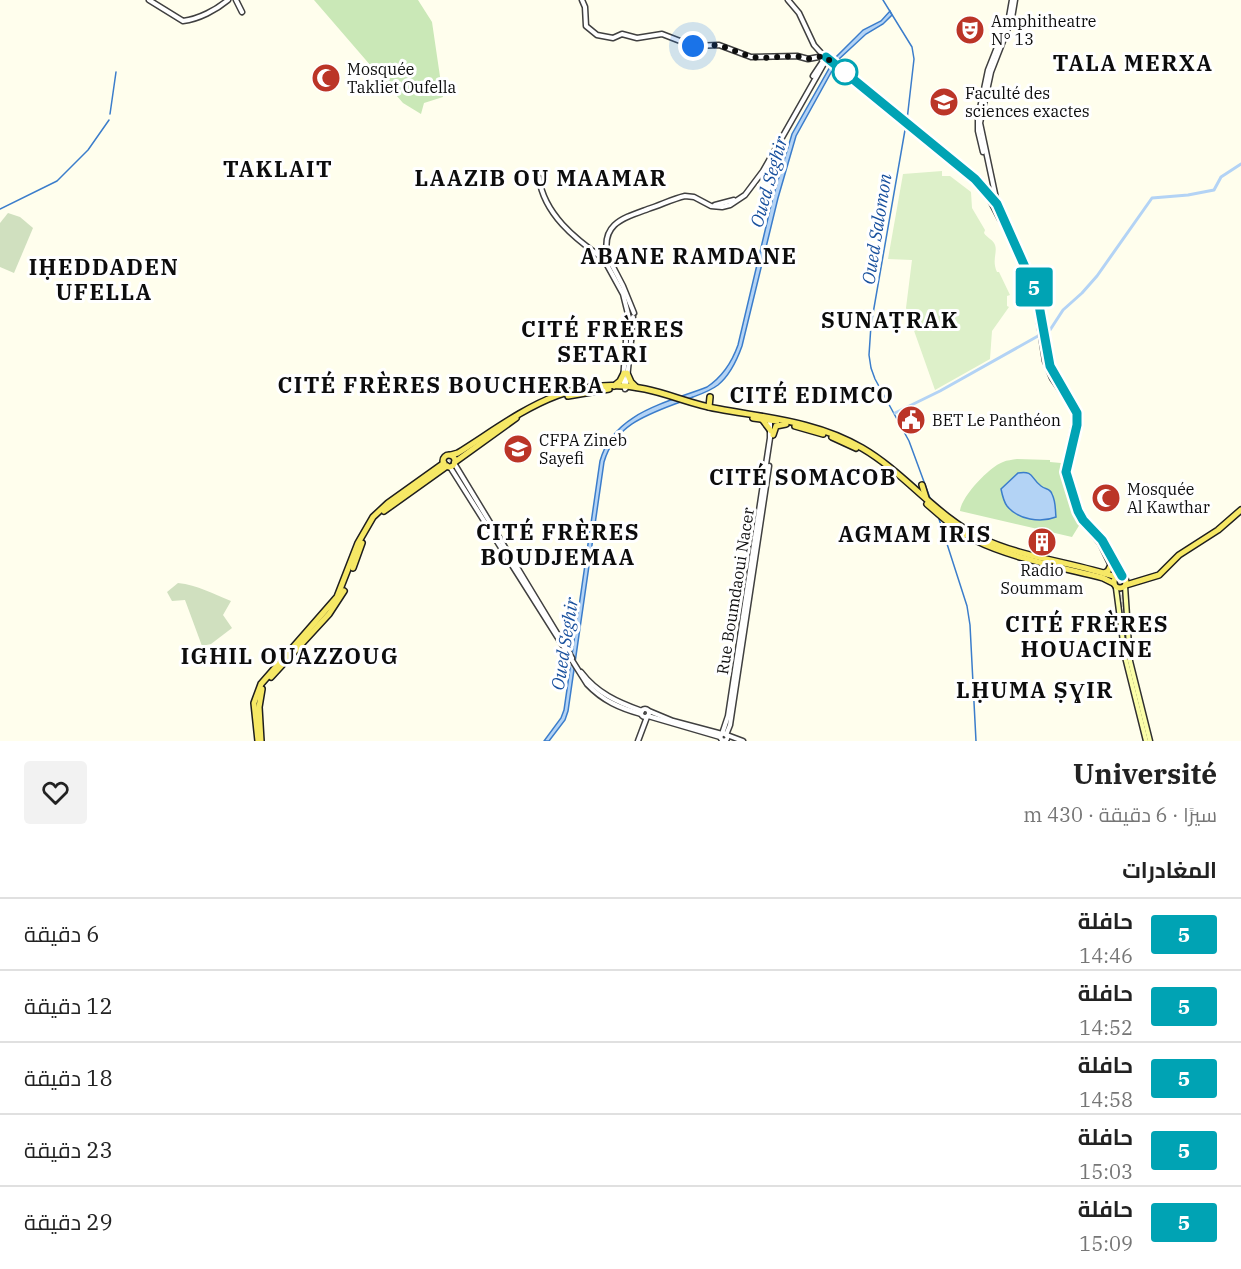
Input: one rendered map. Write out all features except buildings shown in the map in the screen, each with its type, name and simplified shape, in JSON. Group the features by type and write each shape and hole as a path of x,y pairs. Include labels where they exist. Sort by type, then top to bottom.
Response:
{"main road":[{"path":"614,386 626,373 638,388"},
{"path":"398,497 525,409 546,399 586,388 614,386 638,388 718,413 761,419 771,418 826,435 863,452 975,540 1010,553 1103,578 1132,581 1159,575 1179,555 1218,530 1241,510"},
{"path":"259,741 259,707 263,686 338,602 366,534 382,512 398,497 501,427 530,410 563,397 625,387 674,398"},
{"path":"709,407 710,397"},
{"path":"694,405 812,426 855,444 885,464 964,528 990,542 1104,573 1120,581"},
{"path":"761,419 768,424 772,433"},
{"path":"772,433 776,426 786,424"},
{"path":"922,485 926,498"},
{"path":"1104,573 1110,569 1111,565"},
{"path":"1120,581 1125,657 1148,741"},
{"path":"1120,581 1130,661 1148,741"}],"street":[{"path":"149,0 183,21 221,6 227,0"},
{"path":"154,0 178,17 186,18 227,0"},
{"path":"236,0 243,12"},
{"path":"582,0 585,4 586,26 597,36 613,38 626,34 637,38 662,34 685,44 719,45 751,57 797,56 808,59 826,59"},
{"path":"788,0 799,13 814,45 826,59 975,179 996,206 1037,294 1045,361 1076,416 1064,467 1075,509 1082,523 1100,543 1120,581"},
{"path":"992,200 992,188 978,134 977,121 988,70 1014,0"},
{"path":"996,206 980,123 992,68 1009,25 1014,0"},
{"path":"607,260 605,244 609,232 629,215 685,196 694,197 711,206 731,201 742,194 753,182 826,59"},
{"path":"908,127 973,181 992,200"},
{"path":"539,178 545,201 561,224 607,260 623,286 631,315 625,387"},
{"path":"986,191 992,188"},
{"path":"1042,338 1050,366 1074,404 1078,416 1066,472 1078,511 1083,520 1102,540 1120,581"},
{"name":"Rue Boumdaoui Nacer","path":"724,738 731,714 772,433 771,418"},
{"path":"450,463 569,656 588,681 601,693 616,702 645,714 724,738 743,741"},
{"path":"638,741 645,714"}],"green space":[{"path":"314,0 418,0 432,22 443,97 424,103 421,114 403,103"},
{"path":"942,171 942,176 950,176 971,192 972,208 985,230 984,233 995,246 995,267 1010,295 1007,296 1009,307 992,331 990,359 935,390 906,308 912,260 888,259 903,174"},
{"path":"8,213 20,217 33,228 14,273 0,267 0,223"},
{"path":"1017,459 1050,460 1050,462 1061,463 1060,471 1080,524 1072,537 960,511 965,498 984,476 997,465"},
{"path":"178,583 199,588 231,601 223,615 232,628 211,644 202,646 185,600 172,601 167,592"}],"water":[{"path":"890,11 892,15 883,24 866,34 838,60 796,136 778,198 742,346 729,372 718,385 709,391 640,419 618,436 610,448 604,462 568,711 565,720 549,741 544,741 561,718 564,710 600,461 607,445 616,431 629,421 659,405 707,387 722,374 730,363 738,345 773,197 792,134 835,58 863,30 881,21"},
{"path":"1018,473 1030,474 1041,486 1050,491 1054,500 1056,517 1044,520 1030,519 1017,514 1007,506 1001,489"}],"waterway":[{"name":"Oued Salomon","path":"883,0 912,47 914,59 907,120"},
{"path":"110,114 116,72"},
{"path":"0,209 57,181 88,150 109,120"},
{"name":"Oued Salomon","path":"905,130 871,325 869,355 875,379 909,441 930,498"},
{"path":"1045,332 1050,330 1063,310 1097,276 1152,198 1214,190 1221,177 1241,164"},
{"path":"895,413 940,391 1038,336"},
{"name":"Oued Salomon","path":"939,519 967,606 976,741"}],"tunnel":[{"path":"443,466 457,457"},
{"path":"1116,568 1121,587"},
{"path":"1110,577 1120,585 1126,626"}],"bus line":[{"name":"5","path":"826,57 975,179 997,204 1037,294 1050,366 1054,376 1074,404 1078,416 1066,472 1078,511 1083,520 1102,540 1122,576"}],"place":[{"name":"Amphitheatre N° 13","path":"970,30"},
{"name":"Mosquée Takliet Oufella","path":"326,78"},
{"name":"Faculté des sciences exactes","path":"944,102"},
{"name":"BET Le Panthéon","path":"911,420"},
{"name":"CFPA Zineb Sayefi","path":"518,449"},
{"name":"Mosquée Al Kawthar","path":"1106,498"},
{"name":"Radio Soummam","path":"1042,542"}],"district":[{"name":"TALA MERXA","path":"1133,63"},
{"name":"TAKLAIT","path":"278,169"},
{"name":"LAAZIB OU MAAMAR","path":"541,178"},
{"name":"ABANE RAMDANE","path":"689,256"},
{"name":"IḤEDDADEN UFELLA","path":"104,280"},
{"name":"SUNAṬRAK","path":"890,320"},
{"name":"CITÉ FRÈRES SETARI","path":"603,342"},
{"name":"CITÉ FRÈRES BOUCHERBA","path":"441,385"},
{"name":"CITÉ EDIMCO","path":"812,395"},
{"name":"CITÉ SOMACOB","path":"803,477"},
{"name":"AGMAM IRIS","path":"915,534"},
{"name":"CITÉ FRÈRES BOUDJEMAA","path":"558,544"},
{"name":"CITÉ FRÈRES HOUACINE","path":"1087,636"},
{"name":"IGHIL OUAZZOUG","path":"290,656"},
{"name":"LḤUMA ṢƔIR","path":"1035,690"}],"route":[{"path":"693,46 719,45 760,58 797,56 808,59 824,56 845,72"}],"water label":[{"name":"Oued Seghir","path":"769,182"},
{"name":"Oued Seghir","path":"565,644"}]}
